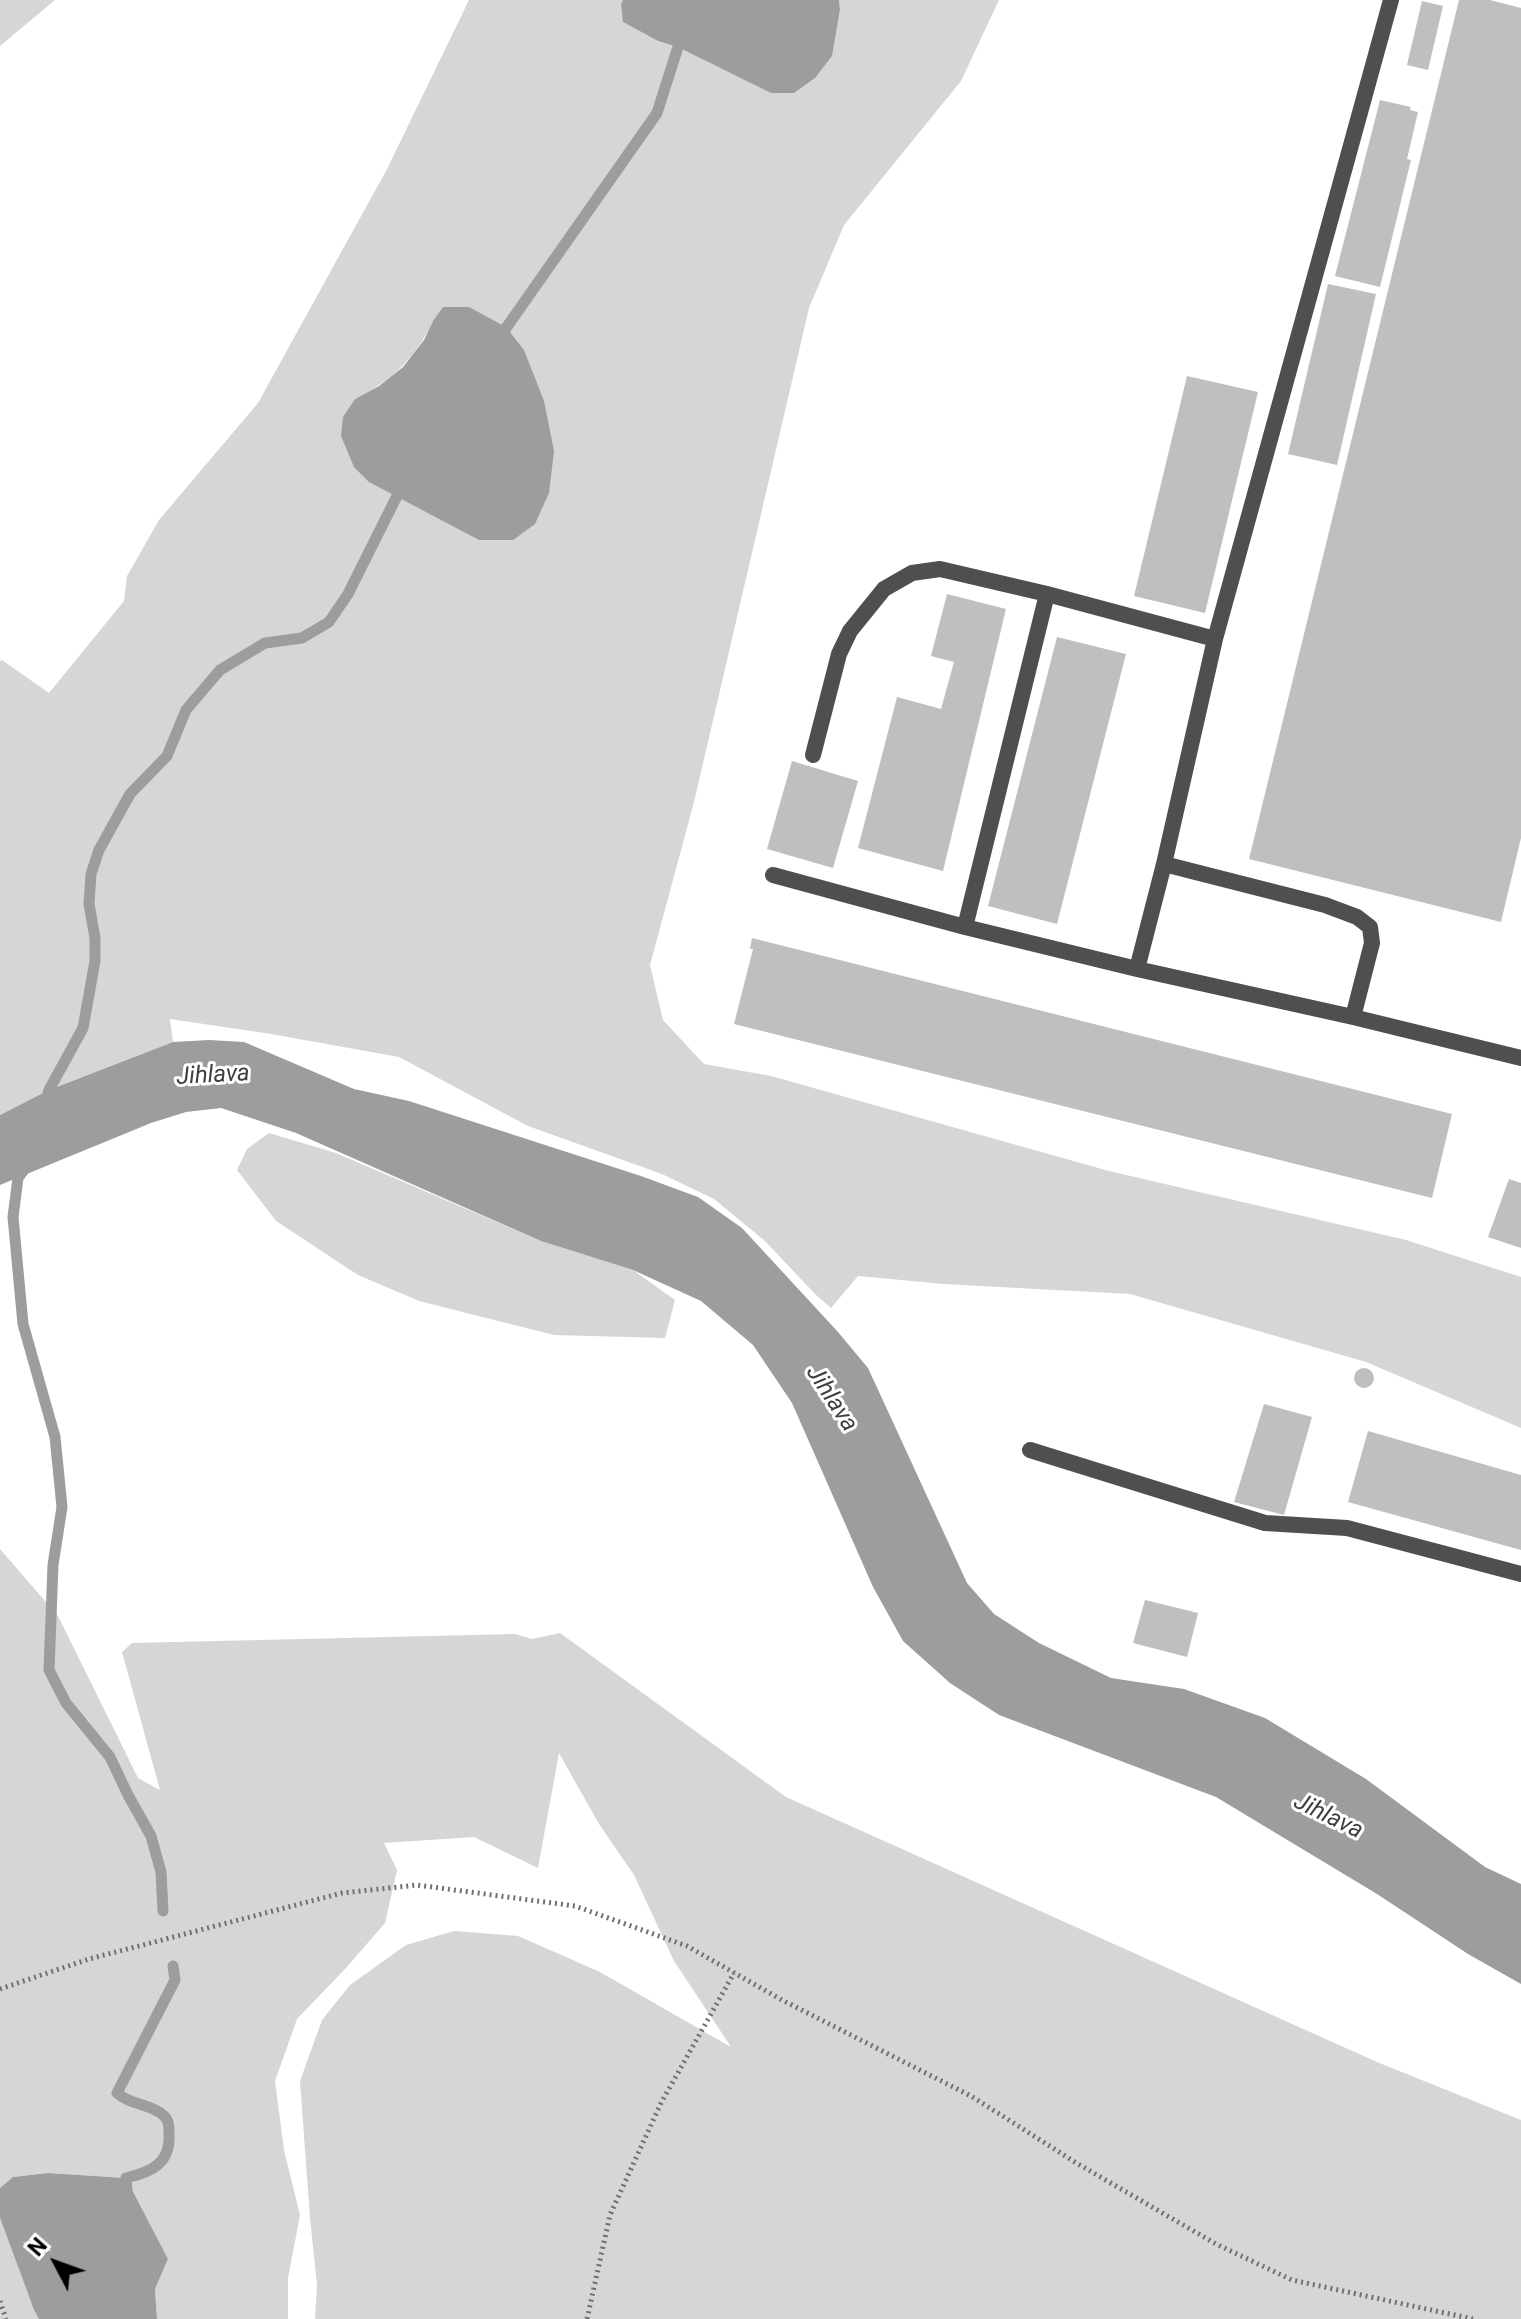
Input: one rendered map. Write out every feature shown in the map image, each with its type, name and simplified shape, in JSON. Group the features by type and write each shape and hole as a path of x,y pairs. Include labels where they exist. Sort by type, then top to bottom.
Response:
{"lane":[{"path":"1137,969 1215,639 1391,0"},
{"path":"813,755 839,654 850,631 884,589 912,573 940,569 1215,639"},
{"path":"965,927 1047,594"},
{"path":"1164,864 1325,905 1357,917 1370,927 1372,943 1353,1017"},
{"path":"773,875 965,927 1521,1058"},
{"path":"1030,1450 1265,1523 1347,1528 1521,1574"}],"path":[{"path":"0,1989 89,1959 342,1893 417,1885 575,1906 687,1946 782,2000 971,2096 1078,2164 1216,2244 1292,2280 1473,2319"},
{"path":"587,2319 610,2215 661,2103 734,1973"},
{"path":"0,2301 6,2319"}],"shaded area":[{"path":"0,0 55,0 0,46"},
{"path":"469,0 623,0 624,22 658,41 678,47 840,9 839,0 999,0 961,81 844,225 809,308 694,802 650,965 663,1020 704,1064 771,1076 1109,1171 1406,1240 1521,1277 1521,1428 1366,1362 1130,1294 858,1276 831,1308 765,1241 714,1199 662,1174 528,1126 399,1057 170,1019 173,1042 49,1090 0,1115 0,661 49,693 124,601 127,576 159,520 258,403 387,169","holes":["433,321 513,540 355,399 401,367 418,347"]},
{"path":"269,1133 336,1153 541,1241 633,1270 675,1300 665,1338 554,1335 419,1301 358,1275 276,1221 237,1170 247,1149"},
{"path":"0,1549 58,1616 138,1778 160,1790 122,1652 132,1643 515,1634 532,1639 560,1633 786,1797 1377,2062 1521,2120 1521,2319 315,2319 317,2285 300,2081 322,2020 350,1985 406,1945 454,1931 518,1936 600,1972 731,2047 674,1961 634,1875 599,1824 559,1753 538,1868 474,1837 384,1843 397,1870 385,1923 297,2019 275,2081 284,2150 300,2215 288,2278 288,2319 157,2319 155,2289 168,2259 126,2178 48,2173 13,2177 0,2188"},
{"path":"0,2218 34,2310 39,2319 0,2319"}],"water":[{"path":"623,0 839,0 840,9 832,56 815,78 794,93 771,93 623,22"},
{"path":"443,307 469,307 506,327 524,350 544,401 554,451 549,493 535,524 513,540 479,540 369,482 354,467 341,436 343,417 355,399 379,386 403,367 424,340"},
{"name":"Jihlava","path":"173,1042 244,1042 354,1089 409,1101 641,1176 698,1197 742,1228 868,1368 967,1583 994,1614 1039,1643 1111,1678 1184,1689 1265,1718 1366,1779 1485,1867 1521,1884 1521,1984 1216,1797 999,1715 950,1683 903,1641 873,1587 792,1403 753,1345 701,1301 633,1270 541,1241 296,1133 221,1108 186,1112 151,1123 0,1185 0,1115 49,1090"},
{"path":"48,2173 126,2178 168,2259 155,2289 157,2319 39,2319 0,2218 0,2188 13,2177"}],"building":[{"path":"1459,0 1490,0 1521,8 1521,838 1501,922 1249,859"},
{"path":"1422,1 1443,6 1428,70 1407,65"},
{"path":"1380,100 1411,107 1410,110 1418,112 1407,159 1411,160 1380,287 1335,276"},
{"path":"1328,284 1376,294 1337,465 1288,454"},
{"path":"1187,376 1258,392 1205,613 1134,596"},
{"path":"947,594 1006,609 943,871 858,848 897,697 941,709 954,662 931,656"},
{"path":"1057,637 1126,654 1057,924 988,906"},
{"path":"792,761 858,781 833,868 767,849"},
{"path":"752,938 1452,1114 1432,1198 734,1024 753,949 750,949"},
{"path":"1509,1179 1521,1183 1521,1248 1488,1237"},
{"path":"1364,1368 1371,1371 1374,1378 1371,1385 1364,1388 1357,1385 1354,1378 1357,1371"},
{"path":"1264,1404 1312,1417 1284,1515 1234,1502"},
{"path":"1368,1431 1521,1475 1521,1550 1348,1502"},
{"path":"1145,1600 1198,1613 1187,1657 1133,1643"}],"waterway":[{"path":"499,338 657,113 684,34"},
{"path":"46,1102 49,1090 83,1028 95,961 95,938 89,904 91,874 99,850 130,794 167,756 186,710 220,670 265,643 302,638 329,622 348,594 402,486"},
{"path":"26,1167 18,1178 13,1217 23,1324 55,1437 62,1507 53,1565 49,1670 66,1703 110,1757 151,1836 161,1872 163,1911"},
{"path":"127,2191 126,2178 152,2169 163,2159 169,2143 169,2126 165,2117 117,2093 175,1980 173,1966"}]}
